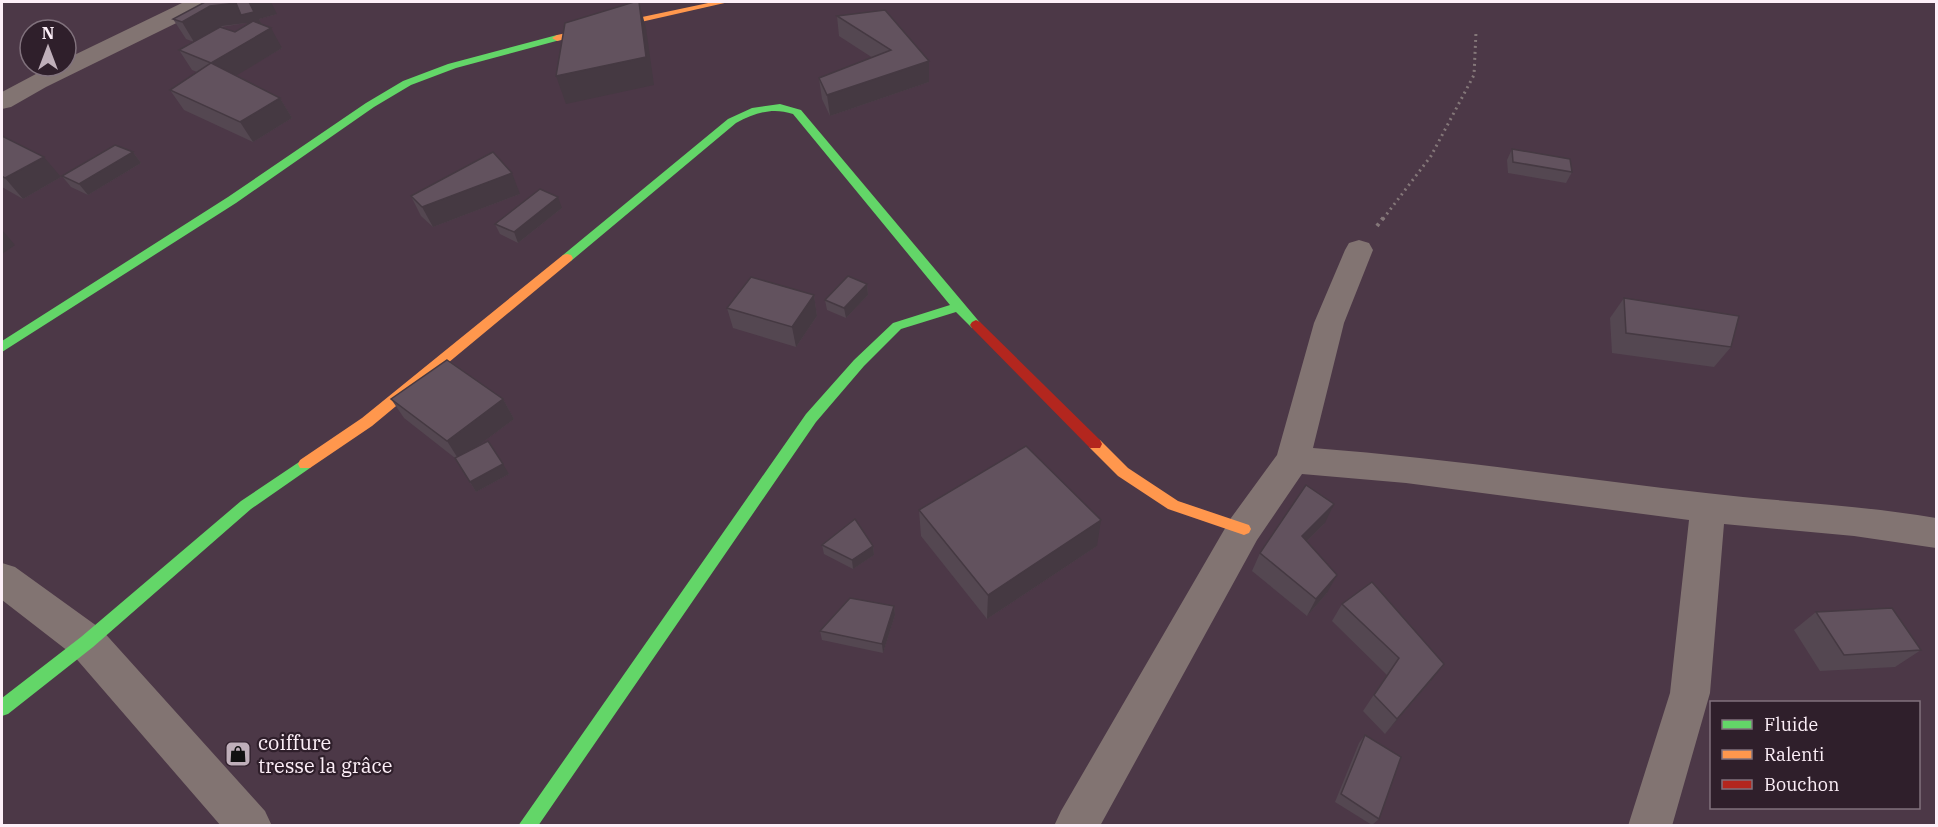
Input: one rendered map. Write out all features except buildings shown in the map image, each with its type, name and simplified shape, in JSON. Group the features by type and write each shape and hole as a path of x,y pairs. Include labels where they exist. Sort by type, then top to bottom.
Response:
{"street":[{"path":"2,102 37,81 201,2"},
{"path":"2,347 232,200 370,105 407,83 452,66 538,42 724,2"},
{"path":"2,708 87,642 246,505 367,422 476,335 732,120 748,111 768,106 786,106 797,112 958,307 1123,472 1173,505 1244,529"},
{"path":"1076,825 1244,529 1293,460 1329,323 1359,250"},
{"path":"527,825 811,418 859,363 897,327 958,307"},
{"path":"1293,460 1406,469 1708,508 1854,521 1936,533"},
{"path":"1650,825 1690,693 1708,508"},
{"path":"2,579 87,642 250,825"}],"path":[{"path":"1359,250 1431,156 1474,75 1476,32"}],"traffic: fast":[{"path":"2,347 232,200 370,105 407,83 452,66 557,38"},
{"path":"567,258 732,121 763,108 788,109 797,112 958,307 976,325"},
{"path":"527,826 811,418 859,363 897,326 958,307"},
{"path":"2,708 87,642 246,505 305,464"}],"traffic: slow":[{"path":"557,38 724,2"},
{"path":"305,464 367,422 567,258"},
{"path":"1095,444 1123,472 1173,505 1244,529"}],"traffic: jam":[{"path":"976,325 1095,444"}],"place":[{"name":"coiffure tresse la grâce","path":"238,754"}]}
